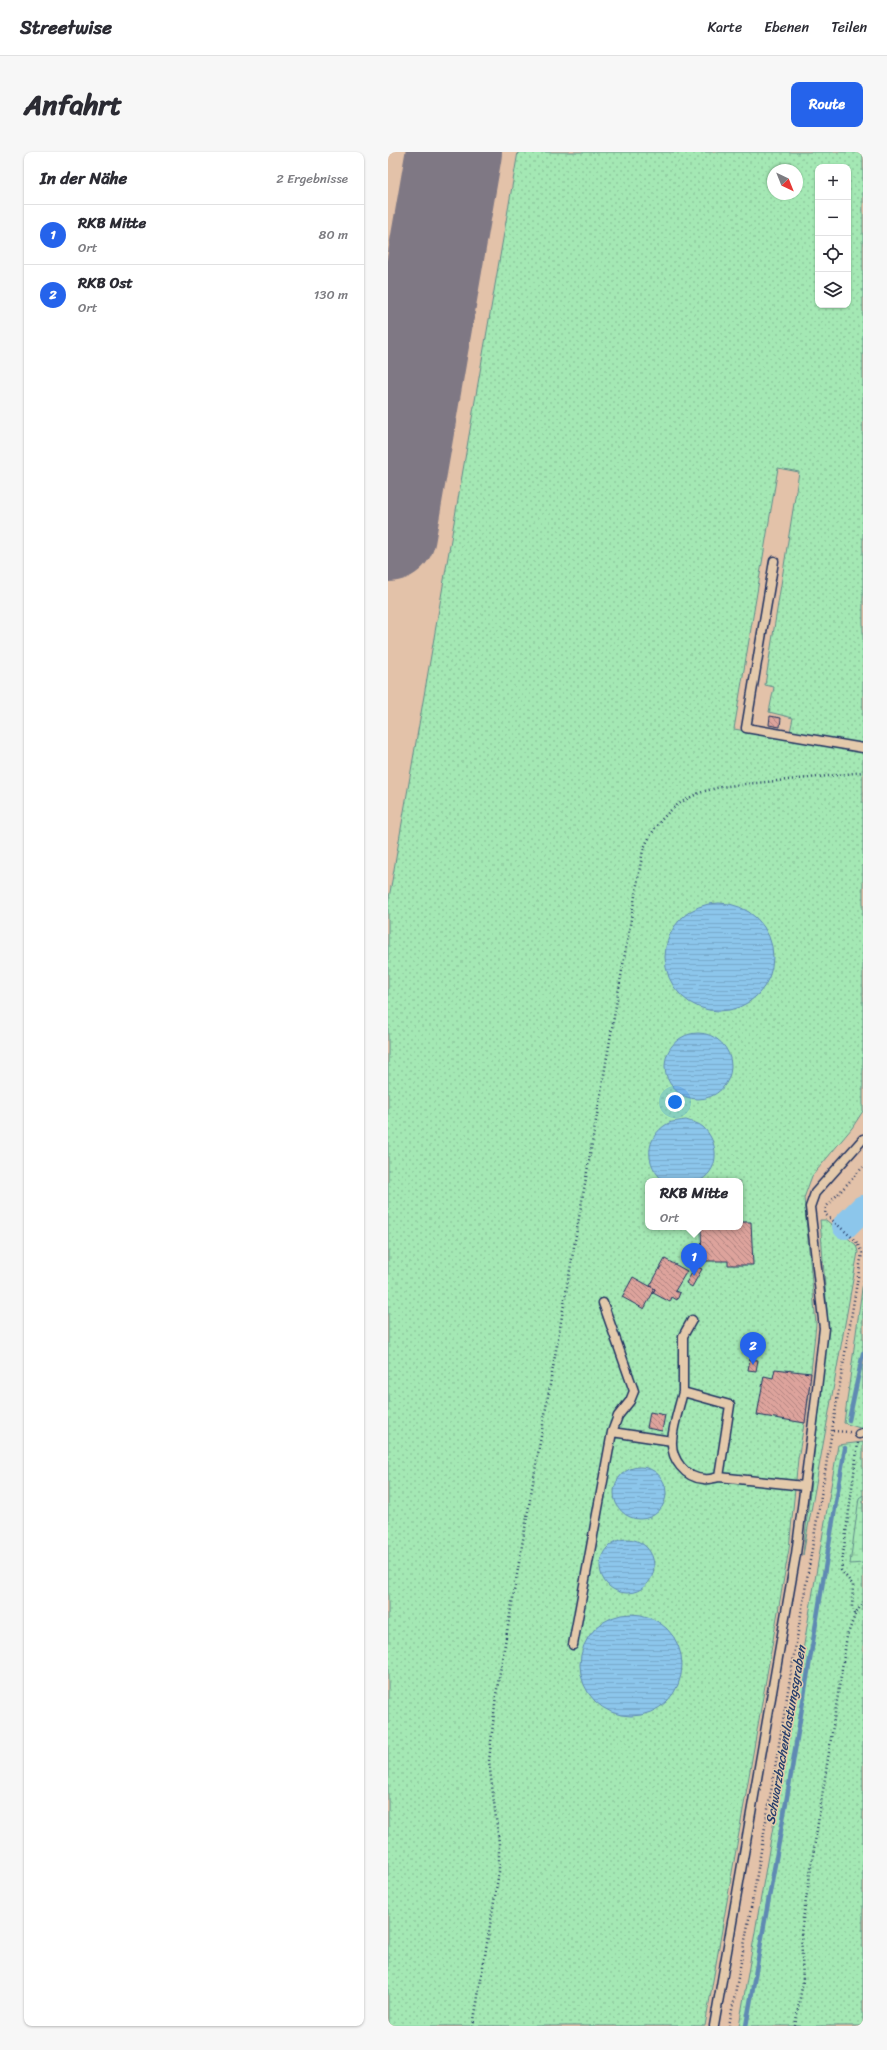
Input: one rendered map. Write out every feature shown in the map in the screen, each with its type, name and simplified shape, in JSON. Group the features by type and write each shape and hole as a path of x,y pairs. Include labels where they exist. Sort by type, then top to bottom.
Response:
{"lane":[{"path":"774,561 746,728 863,748"},
{"path":"714,2026 796,1554 824,1328 810,1207 815,1193 863,1139"},
{"path":"573,1645 612,1432 618,1416 630,1401 634,1391 603,1303"},
{"path":"692,1320 683,1336 683,1392 672,1442 676,1460 686,1473 706,1480 719,1476 804,1486"},
{"path":"683,1392 730,1404 719,1476"},
{"path":"612,1432 672,1442"}],"path":[{"path":"473,2026 499,1872 499,1843 489,1761 496,1695 644,850 657,825 666,814 688,798 701,792 729,786 863,772"},
{"path":"729,2026 754,1892 862,1253 856,1241 825,1214 826,1207 863,1167"},
{"path":"855,1615 852,1608 853,1585 841,1570 861,1434"},
{"path":"795,2026 804,1981 801,1932 847,1636 855,1615 863,1602"}],"green space":[{"path":"518,152 863,152 863,745 790,732 793,718 769,712 774,687 765,685 799,472 778,468 734,729 863,752 863,1111 852,1128 812,1176 804,1198 816,1324 808,1401 798,1459 789,1549 705,2026 388,2026 388,904"},
{"path":"820,1220 826,1220 856,1245 858,1252 803,1555 828,1325"},
{"path":"863,1281 863,1429 844,1423"},
{"path":"863,1442 863,2026 739,2026 838,1445"},
{"path":"863,1495 863,1563 850,1564 859,1498"}],"water":[{"path":"719,903 740,907 757,919 769,936 773,957 769,978 757,995 740,1007 719,1011 698,1007 681,995 669,978 665,957 669,936 681,919 698,907"},
{"path":"698,1033 711,1036 721,1043 728,1053 731,1066 728,1079 721,1089 711,1096 698,1099 685,1096 675,1089 668,1079 665,1066 668,1053 675,1043 685,1036"},
{"path":"686,1120 697,1124 708,1133 712,1140 715,1154 714,1162 712,1169 703,1178 661,1178 653,1167 650,1159 650,1151 654,1136 667,1124"},
{"path":"635,1467 645,1467 659,1474 666,1488 666,1498 659,1512 645,1519 635,1519 625,1515 618,1508 614,1498 614,1488 618,1478 625,1471"},
{"path":"627,1539 637,1541 646,1547 652,1556 654,1566 652,1576 646,1585 637,1591 627,1593 617,1591 608,1585 602,1576 600,1566 602,1556 608,1547 617,1541"},
{"path":"631,1614 650,1618 667,1629 678,1646 682,1665 678,1684 667,1701 650,1712 631,1716 612,1712 595,1701 584,1684 580,1665 584,1646 595,1629 612,1618"}],"building":[{"path":"770,716 781,718 780,727 769,725"},
{"path":"743,1222 751,1222 753,1265 728,1265 728,1261 702,1261 701,1230 743,1230"},
{"path":"665,1259 687,1271 675,1291 680,1293 677,1300 672,1297 670,1302 653,1293 655,1289 650,1286"},
{"path":"696,1266 702,1269 692,1287 686,1283"},
{"path":"633,1277 655,1289 644,1309 622,1297"},
{"path":"750,1359 758,1360 756,1371 748,1370"},
{"path":"775,1369 811,1373 805,1423 757,1415 764,1376 773,1378"},
{"path":"650,1412 665,1415 662,1431 647,1428"}],"waterway":[{"path":"845,1226 863,1208"},
{"name":"Schwarzbachentlastungsgraben","path":"849,1420 863,1353"},
{"name":"Schwarzbachentlastungsgraben","path":"746,2026 790,1780 845,1448"}],"runway":[{"path":"388,534 454,152"}],"place":[{"name":"RKB Mitte","path":"694,1276"},
{"name":"RKB Ost","path":"753,1365"}]}
